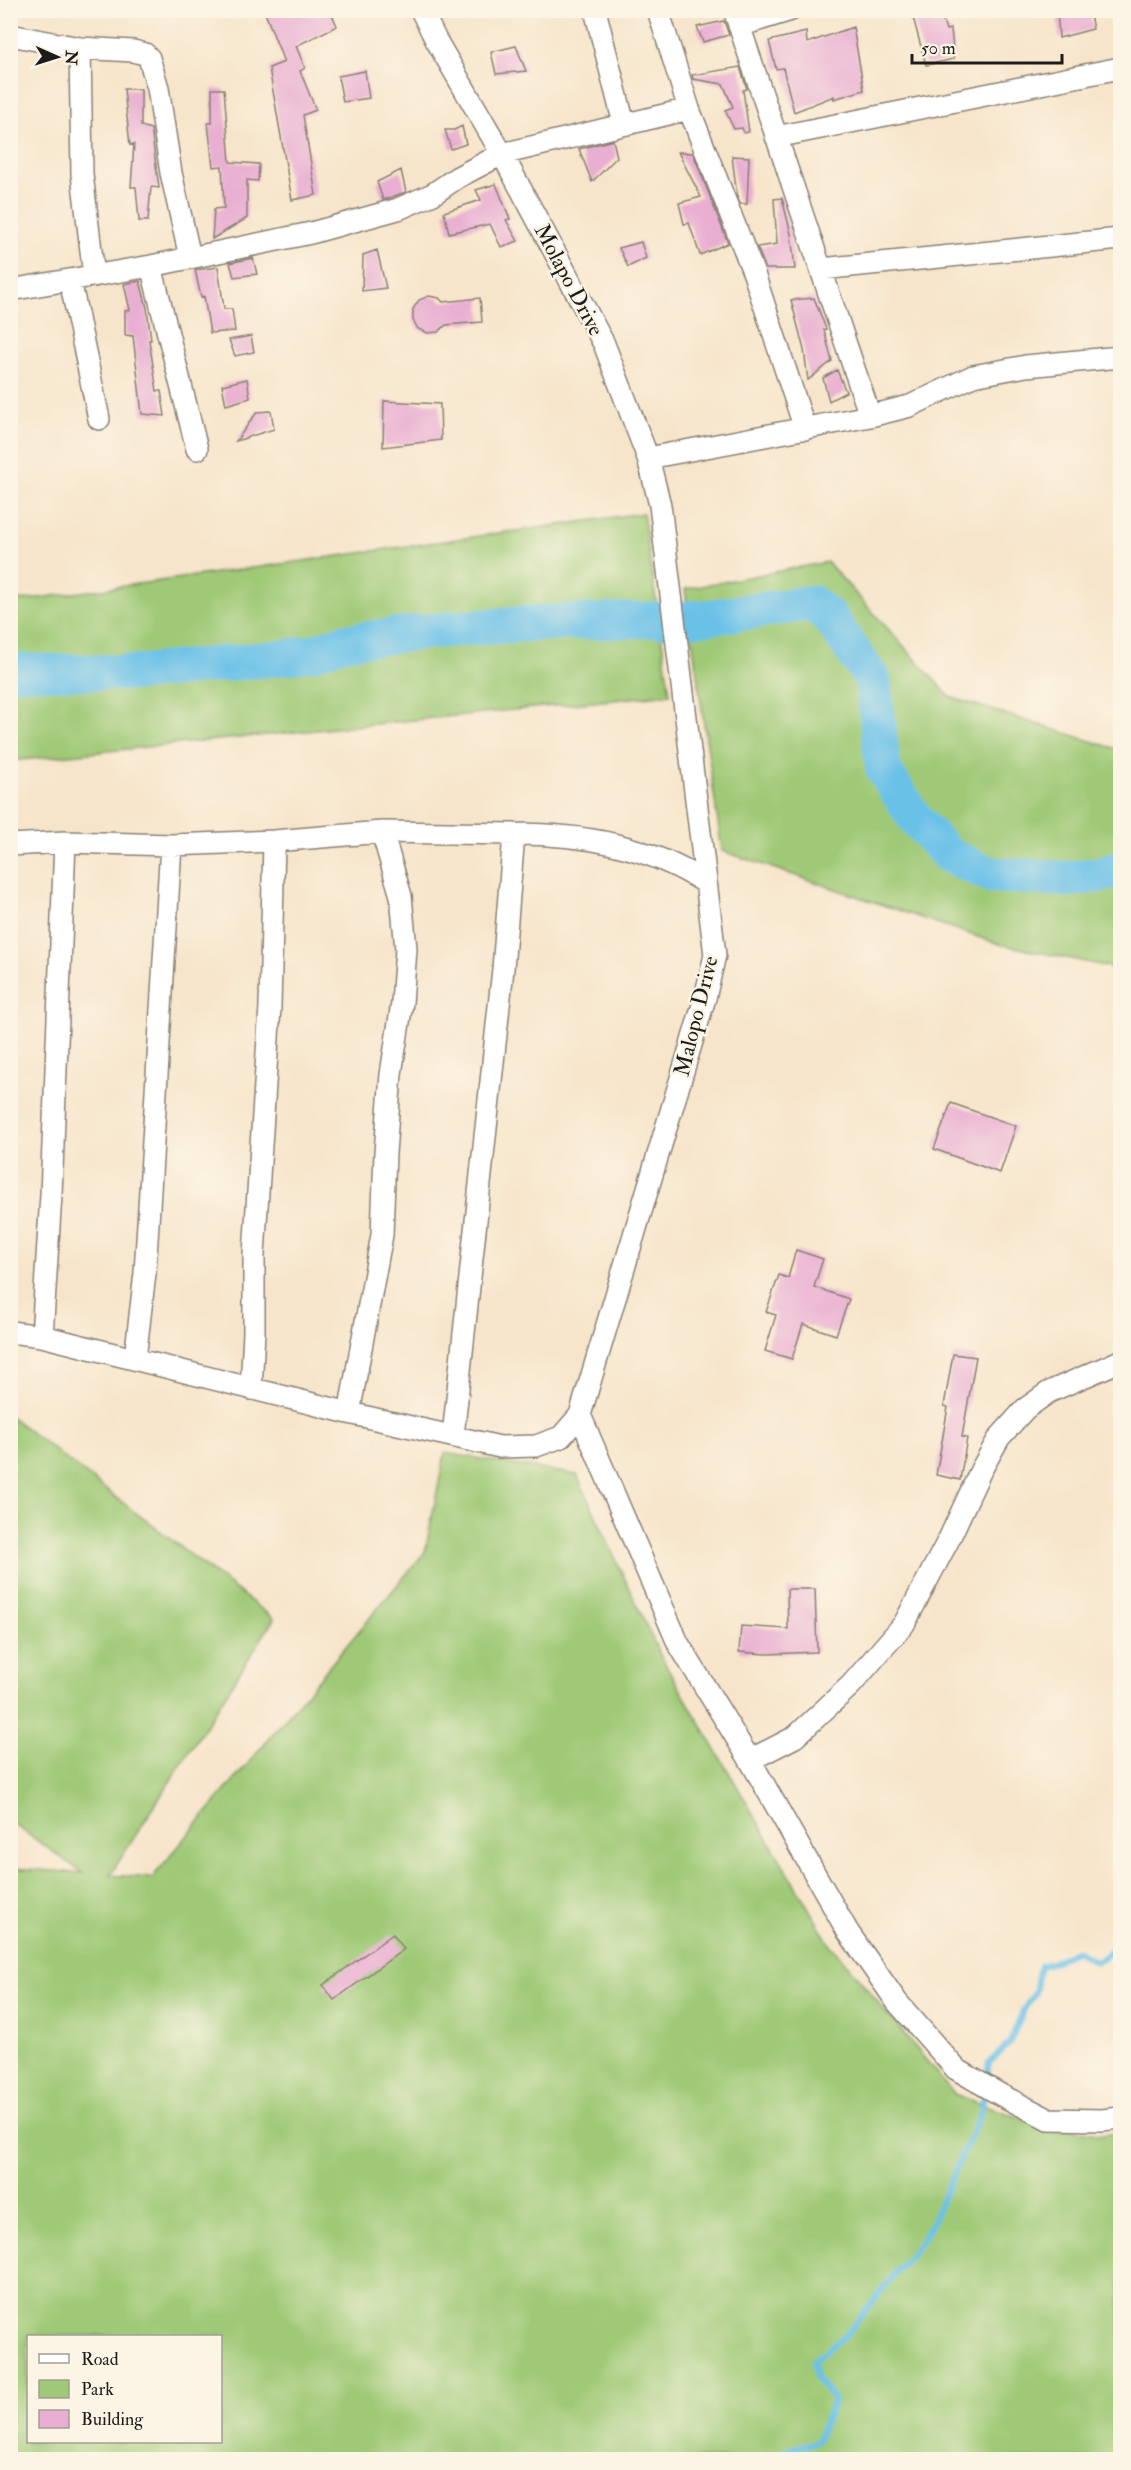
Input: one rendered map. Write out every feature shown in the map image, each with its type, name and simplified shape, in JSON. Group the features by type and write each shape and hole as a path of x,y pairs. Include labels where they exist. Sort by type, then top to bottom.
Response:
{"street":[{"name":"Molapo Drive","path":"421,10 502,154 603,344 648,458 660,505 669,568"},
{"path":"595,10 624,124"},
{"path":"658,10 689,109 754,274 805,429"},
{"path":"791,10 736,18 870,416"},
{"path":"10,35 80,48 133,51 150,58 158,88 171,173 190,257"},
{"path":"80,48 82,174 94,276"},
{"path":"776,137 1120,68"},
{"path":"10,290 151,266 312,233 398,209 433,194 458,177 502,154 689,109"},
{"path":"821,269 1120,238"},
{"path":"151,266 196,449"},
{"path":"70,280 99,419"},
{"path":"648,458 805,429 910,406 973,376 1026,366 1120,357"},
{"name":"Malopo Drive","path":"580,1415 705,998 715,955 669,568"},
{"path":"10,845 65,842 171,845 274,841 382,832 576,837 615,843 649,854 685,869 706,883"},
{"path":"349,1413 382,1235 391,1074 402,1004 406,948 401,896 382,832"},
{"path":"453,1436 503,969 514,834"},
{"path":"251,1389 254,1254 270,1006 274,841"},
{"path":"42,1336 51,1195 65,842"},
{"path":"135,1359 145,1273 171,845"},
{"path":"10,1332 42,1336 349,1413 500,1447 536,1446 561,1437 580,1415 678,1643 750,1760 848,1932 897,2002 956,2069 1001,2095 1048,2119 1120,2118"},
{"path":"750,1760 795,1737 851,1685 904,1624 944,1550 981,1470 999,1438 1025,1409 1049,1392 1120,1361"}],"green space":[{"path":"643,513 670,694 11,761 11,602"},
{"path":"827,562 950,697 1120,750 1120,969 999,944 722,851 685,589"},
{"path":"10,1416 274,1619 110,1875 152,1878 425,1552 445,1453 577,1475 660,1655 829,1943 954,2094 1029,2121 1101,2135 1120,2133 1120,2459 11,2459 11,1868 83,1873 11,1822"}],"building":[{"path":"264,10 330,10 337,26 296,46 305,68 300,71 316,110 303,115 316,195 292,200 269,68 284,62"},
{"path":"911,10 940,10 946,30 951,29 954,59 926,65"},
{"path":"1057,10 1089,10 1093,29 1059,38"},
{"path":"724,21 729,35 703,42 697,27"},
{"path":"853,27 864,90 834,99 834,96 794,112 783,68 776,69 769,41 806,32 807,43"},
{"path":"516,46 526,71 496,74 491,52"},
{"path":"740,67 747,89 743,90 749,132 744,133 742,128 734,129 725,110 733,107 723,84 693,79 692,75"},
{"path":"365,71 369,98 343,102 338,76"},
{"path":"124,89 141,89 141,126 151,129 159,188 151,187 148,221 139,221 136,187 131,187 134,144 130,145"},
{"path":"212,89 224,89 230,162 259,164 258,181 247,180 247,218 212,239 214,209 224,208 222,166 213,167 208,123 212,123"},
{"path":"462,126 466,144 451,149 445,130 454,130"},
{"path":"613,140 617,157 592,182 579,149"},
{"path":"678,152 693,153 728,243 700,255 689,223 684,224 679,203 701,197"},
{"path":"732,156 749,157 747,204 740,204 737,196"},
{"path":"401,170 406,192 383,200 377,182"},
{"path":"496,184 510,219 506,220 518,241 501,247 490,224 449,233 444,212 481,200 476,190"},
{"path":"782,198 791,234 795,269 766,269 757,247 777,244 774,199"},
{"path":"641,242 646,258 628,267 619,248"},
{"path":"377,250 386,288 362,291 363,255"},
{"path":"253,258 257,274 234,277 230,263"},
{"path":"218,267 224,309 232,309 235,331 210,333 204,296 201,297 195,270"},
{"path":"140,281 147,308 151,340 149,340 157,391 161,391 165,416 142,414 133,336 125,335 125,311 130,310 124,284"},
{"path":"429,296 439,298 443,302 480,298 482,322 446,325 438,332 428,333 418,329 413,320 413,309 419,300"},
{"path":"814,298 826,329 824,330 832,361 808,380 804,350 791,300"},
{"path":"251,336 254,352 235,356 229,340"},
{"path":"837,370 846,392 829,401 823,378"},
{"path":"247,379 250,398 226,405 222,385"},
{"path":"384,401 440,404 441,440 383,447"},
{"path":"271,411 274,429 236,441 257,412"},
{"path":"951,1103 1016,1126 1000,1173 934,1149"},
{"path":"796,1250 823,1259 814,1287 849,1299 836,1335 803,1324 792,1359 765,1351 776,1315 766,1312 779,1275 788,1278"},
{"path":"953,1354 976,1357 962,1437 967,1438 960,1480 936,1475 948,1407 944,1406"},
{"path":"787,1589 815,1589 817,1652 766,1654 739,1652 741,1626 788,1629"},
{"path":"393,1934 404,1949 334,2000 323,1985"}],"waterway":[{"path":"10,671 136,673 278,658 312,653 343,642 440,630 540,623 702,618 812,603 829,617 873,680 883,769 914,817 948,855 991,875 1069,879 1104,874 1120,868"},
{"path":"755,2460 817,2441 834,2400 817,2380 813,2361 847,2334 926,2235 981,2113 989,2063 1009,2044 1024,2009 1035,1993 1040,1966 1054,1962 1075,1951 1097,1962 1120,1943"}]}
